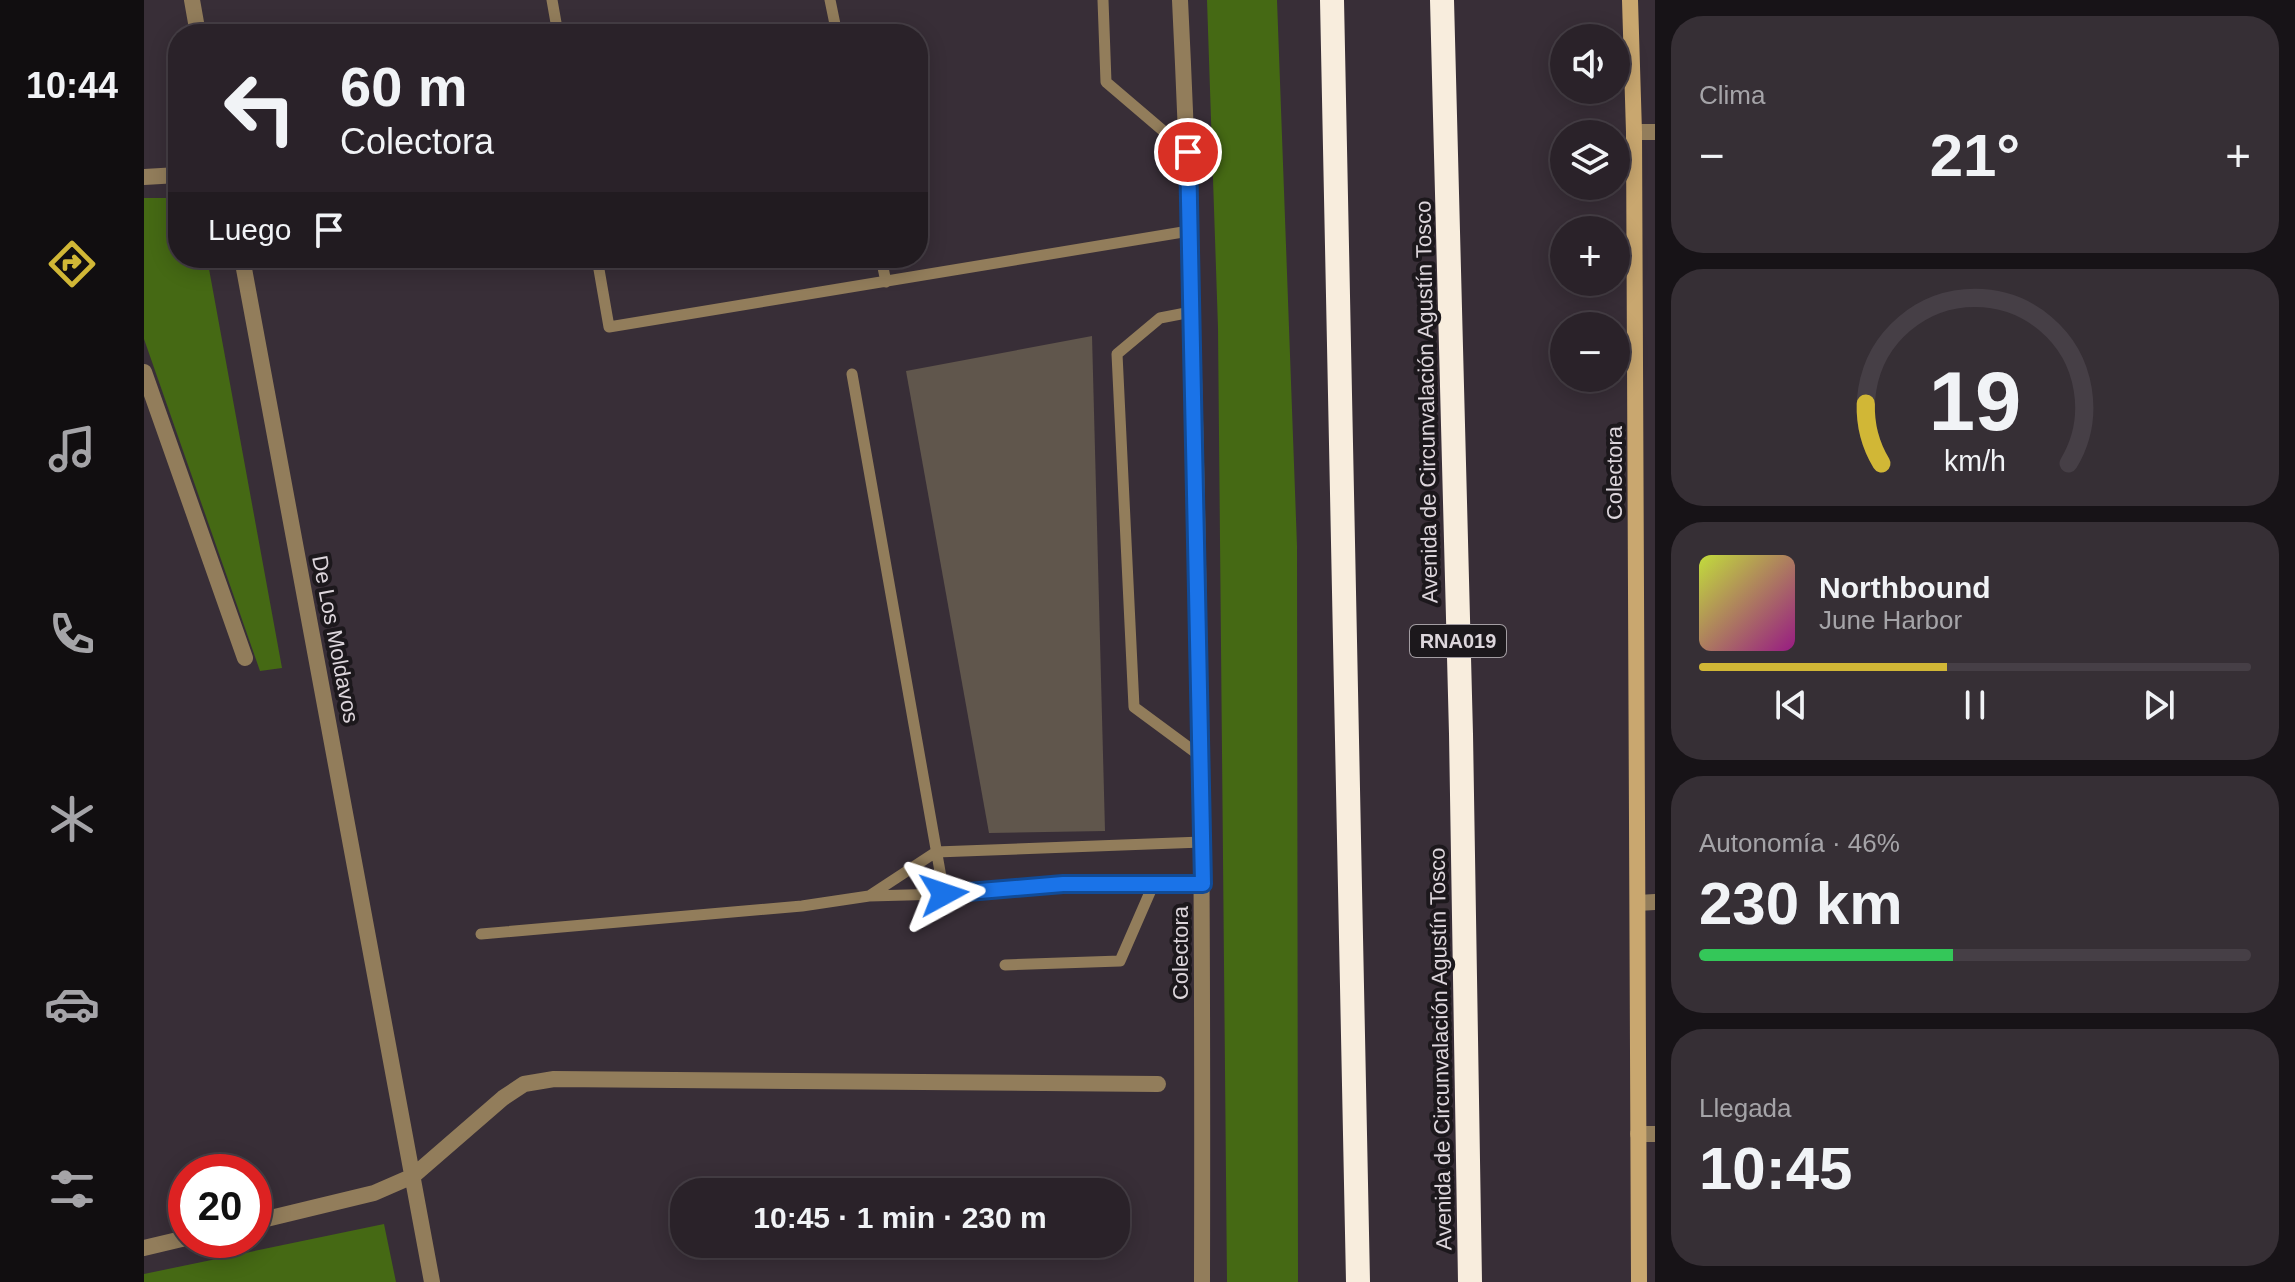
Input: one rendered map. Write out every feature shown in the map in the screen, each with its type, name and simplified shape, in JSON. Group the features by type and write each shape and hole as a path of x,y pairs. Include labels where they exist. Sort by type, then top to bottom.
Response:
{"highway":[{"path":"1332,0 1358,1282"},
{"name":"Avenida de Circunvalación Agustín Tosco","path":"1442,0 1461,734 1470,1282"}],"main road":[{"name":"Colectora","path":"1630,0 1646,902 1647,1134 1639,1282"}],"street":[{"path":"192,0 196,24"},
{"name":"Colectora","path":"1180,0 1188,152 1203,884 1202,1282"},
{"path":"1634,132 1655,132"},
{"path":"144,177 168,176"},
{"name":"De Los Moldavos","path":"244,268 413,1176"},
{"path":"144,372 245,658"},
{"path":"272,1218 374,1193 413,1176 503,1098 524,1084 554,1079 1158,1084"},
{"path":"413,1176 432,1282"},
{"path":"144,1248 168,1242"}],"lane":[{"path":"552,0 556,24"},
{"path":"830,0 835,24"},
{"path":"1103,0 1106,82 1188,152"},
{"path":"599,268 609,327 1189,231"},
{"path":"883,268 886,282"},
{"path":"1191,312 1160,318 1117,354 1134,707 1199,755"},
{"path":"852,374 944,894"},
{"path":"869,896 936,852 1202,842"},
{"path":"1005,965 1120,961 1154,883"},
{"path":"481,934 802,906 869,896 944,894 1063,884 1203,884"}],"green space":[{"path":"1207,0 1277,0 1297,546 1298,1282 1227,1282 1218,328"},
{"path":"144,198 168,198 168,268 209,268 282,668 260,671 144,339"},
{"path":"384,1224 396,1282 144,1282 144,1274 221,1258 272,1258 272,1247"}],"building":[{"path":"1092,336 1105,831 989,833 906,371"}],"route":[{"path":"944,894 1063,884 1203,884 1188,152"}]}
